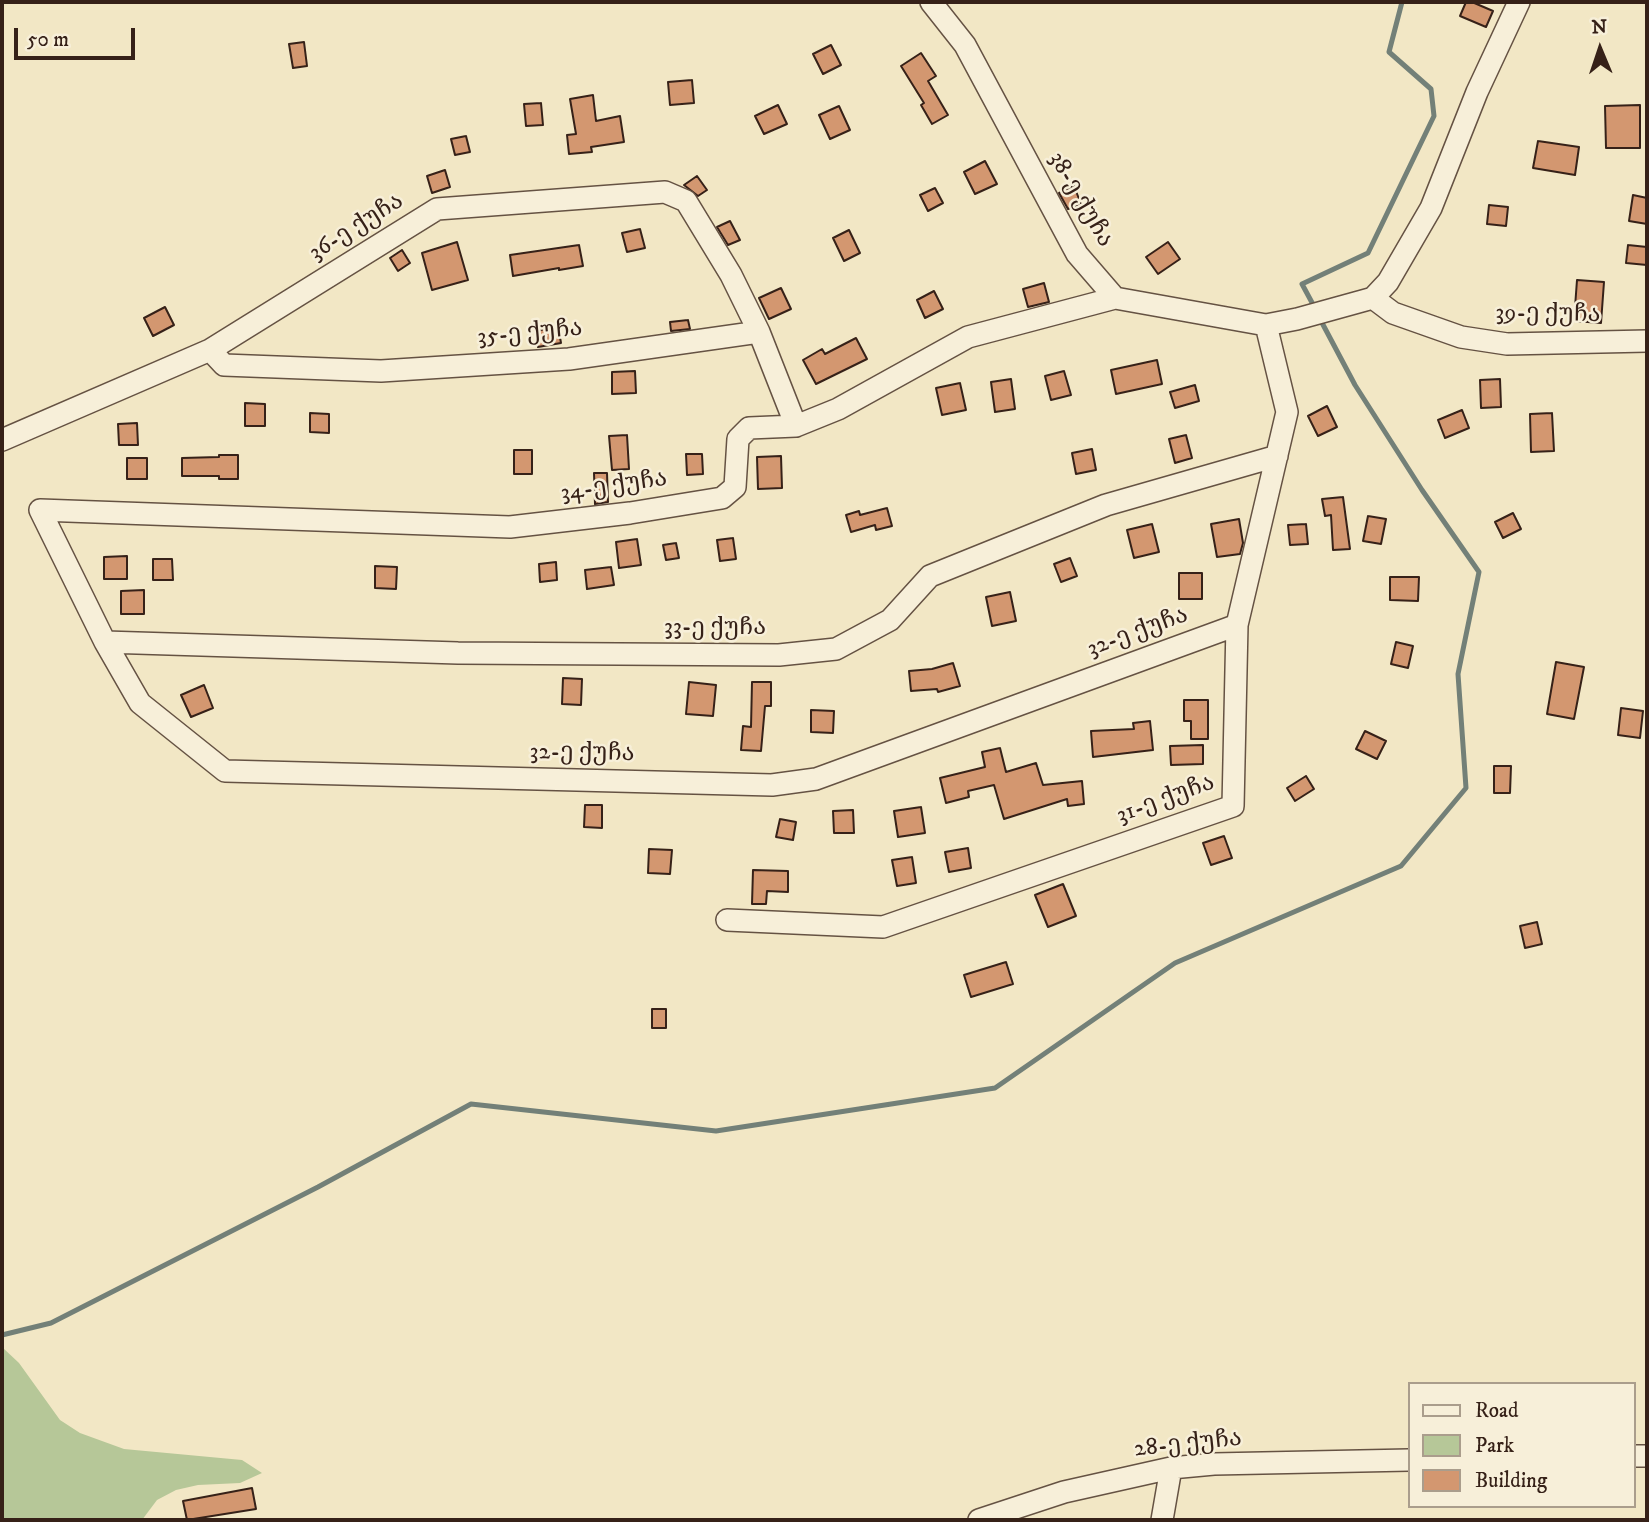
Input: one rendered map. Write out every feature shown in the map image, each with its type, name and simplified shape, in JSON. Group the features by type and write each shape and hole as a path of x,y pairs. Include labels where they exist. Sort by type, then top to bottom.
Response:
{"street":[{"name":"38-ე ქუჩა","path":"931,2 965,45 1077,254 1115,298"},
{"path":"1115,298 1266,325 1297,320 1374,298 1388,282 1431,208 1477,92 1519,2"},
{"name":"36-ე ქუჩა","path":"2,440 210,350 437,209 665,192 686,201 732,275 759,332"},
{"name":"34-ე ქუჩა","path":"40,510 510,527 630,513 723,498 735,487 738,439 749,428 796,426 838,409 968,337 1115,298"},
{"name":"39-ე ქუჩა","path":"1374,298 1393,313 1461,337 1507,344 1647,341"},
{"name":"31-ე ქუჩა","path":"727,920 883,927 1233,806 1237,625 1287,412 1266,325"},
{"path":"759,332 796,426"},
{"name":"35-ე ქუჩა","path":"210,350 224,365 380,371 569,359 759,332"},
{"name":"33-ე ქუჩა","path":"105,642 486,653 779,655 836,649 890,620 930,576 1106,505 1277,456"},
{"name":"32-ე ქუჩა","path":"40,510 105,642 140,703 225,771 772,785 816,779 1237,625"},
{"name":"28-ე ქუჩა","path":"979,1520 1064,1492 1171,1468 1214,1464 1408,1460"},
{"path":"1162,1520 1171,1468"}],"green space":[{"path":"2,1347 19,1363 60,1420 80,1433 124,1449 242,1460 262,1473 240,1483 198,1485 176,1490 157,1500 142,1520 2,1520"}],"building":[{"path":"1466,2 1493,11 1486,27 1460,16"},
{"path":"304,42 307,66 293,68 289,44"},
{"path":"831,45 841,65 823,74 813,54"},
{"path":"921,53 936,76 928,81 948,115 932,124 921,105 924,103 901,66"},
{"path":"692,80 694,103 670,105 668,82"},
{"path":"593,95 596,121 620,116 624,142 591,147 592,152 569,154 567,135 576,134 570,99"},
{"path":"541,103 543,125 526,126 524,104"},
{"path":"778,105 787,124 764,134 755,116"},
{"path":"1640,105 1640,148 1606,148 1605,106"},
{"path":"839,106 850,130 830,139 819,115"},
{"path":"466,136 470,152 455,155 451,139"},
{"path":"1538,141 1579,147 1575,175 1533,168"},
{"path":"985,161 997,184 975,194 964,172"},
{"path":"445,170 450,187 432,193 427,176"},
{"path":"697,176 707,190 698,196 684,185"},
{"path":"1074,186 1081,204 1068,209 1059,193"},
{"path":"935,188 943,203 928,211 920,195"},
{"path":"1633,195 1647,198 1647,224 1629,221"},
{"path":"1489,205 1508,207 1506,226 1487,224"},
{"path":"730,221 740,240 728,245 717,227"},
{"path":"640,229 645,248 627,252 622,233"},
{"path":"849,230 860,253 844,261 833,238"},
{"path":"457,242 468,280 432,290 422,253"},
{"path":"1168,242 1180,259 1158,274 1146,257"},
{"path":"579,245 583,266 513,276 510,255"},
{"path":"1628,245 1647,247 1647,265 1626,263"},
{"path":"402,250 410,263 398,271 390,258"},
{"path":"1577,280 1604,282 1601,323 1574,321"},
{"path":"1044,283 1049,302 1028,307 1023,289"},
{"path":"781,288 791,309 769,319 759,298"},
{"path":"934,291 943,309 925,318 917,300"},
{"path":"165,307 174,325 153,336 144,318"},
{"path":"688,320 690,329 671,331 670,322"},
{"path":"558,326 561,343 538,347 536,331"},
{"path":"856,338 867,359 816,384 803,360 822,349 825,354"},
{"path":"1157,360 1162,384 1116,394 1111,370"},
{"path":"635,371 636,393 612,394 612,372"},
{"path":"1064,371 1071,395 1051,400 1045,376"},
{"path":"1011,379 1015,409 995,412 991,382"},
{"path":"1500,379 1501,407 1481,408 1480,380"},
{"path":"960,383 966,410 942,415 936,388"},
{"path":"1195,385 1199,401 1175,408 1170,392"},
{"path":"245,403 265,404 265,426 245,426"},
{"path":"1327,406 1337,427 1318,436 1308,416"},
{"path":"1462,410 1469,428 1445,438 1438,420"},
{"path":"310,413 329,414 329,433 310,432"},
{"path":"1552,413 1554,451 1531,452 1530,414"},
{"path":"137,423 138,445 119,445 118,424"},
{"path":"627,435 629,469 612,470 609,436"},
{"path":"1186,435 1192,458 1175,463 1169,439"},
{"path":"1092,449 1096,470 1076,474 1072,453"},
{"path":"514,450 532,450 532,474 514,474"},
{"path":"686,454 702,454 703,474 687,475"},
{"path":"238,455 238,479 182,476 182,458"},
{"path":"781,456 782,488 758,489 757,457"},
{"path":"127,458 147,458 147,479 127,479"},
{"path":"594,473 607,473 608,502 595,504"},
{"path":"1343,497 1350,549 1333,550 1331,515 1325,516 1322,499"},
{"path":"887,508 892,526 876,530 875,525 851,532 846,515 859,511 860,515"},
{"path":"1513,513 1521,529 1503,538 1495,522"},
{"path":"1368,516 1386,519 1381,544 1363,541"},
{"path":"1239,519 1243,543 1240,554 1217,557 1211,524"},
{"path":"1152,524 1159,552 1134,558 1127,530"},
{"path":"1306,524 1308,544 1290,545 1288,525"},
{"path":"733,538 736,559 720,561 717,540"},
{"path":"637,539 641,565 619,568 616,542"},
{"path":"676,543 679,558 666,560 663,545"},
{"path":"127,556 127,579 104,579 104,557"},
{"path":"1070,558 1077,576 1061,582 1054,564"},
{"path":"153,559 172,559 173,580 153,580"},
{"path":"556,562 557,580 540,582 539,564"},
{"path":"375,566 397,567 396,589 375,588"},
{"path":"611,567 614,585 587,589 585,570"},
{"path":"1179,573 1202,573 1202,599 1179,599"},
{"path":"1390,577 1419,577 1418,601 1390,600"},
{"path":"144,590 144,614 121,614 121,591"},
{"path":"1010,592 1016,621 992,626 986,597"},
{"path":"1396,642 1413,646 1408,668 1391,664"},
{"path":"1556,662 1584,667 1574,719 1547,714"},
{"path":"953,663 960,686 938,692 937,689 911,691 909,671 932,669"},
{"path":"563,678 582,679 581,705 562,704"},
{"path":"689,682 716,685 713,716 686,714"},
{"path":"752,682 771,682 771,706 765,706 761,751 741,750 743,726 751,727"},
{"path":"204,685 213,708 191,717 181,695"},
{"path":"1184,700 1208,700 1208,739 1191,739 1191,721 1184,721"},
{"path":"1621,708 1643,711 1640,738 1618,735"},
{"path":"811,710 834,711 833,733 811,732"},
{"path":"1150,721 1153,750 1093,757 1091,731 1134,729 1133,723"},
{"path":"1365,731 1386,741 1377,759 1356,749"},
{"path":"1203,745 1203,764 1171,765 1170,746"},
{"path":"1000,748 1006,772 1036,763 1043,785 1082,781 1084,804 1068,806 1067,799 1004,819 994,785 968,791 969,797 946,803 940,778 985,767 982,752"},
{"path":"1494,766 1511,766 1510,793 1494,793"},
{"path":"1306,776 1314,789 1295,801 1287,788"},
{"path":"585,805 602,805 602,828 584,827"},
{"path":"921,807 925,833 898,837 894,811"},
{"path":"853,810 854,833 834,833 833,811"},
{"path":"780,819 796,822 793,840 776,837"},
{"path":"1224,836 1232,858 1211,865 1203,843"},
{"path":"968,848 971,868 949,872 945,852"},
{"path":"649,849 672,850 670,874 648,873"},
{"path":"912,857 916,883 897,886 892,860"},
{"path":"753,870 788,871 788,892 767,891 766,904 752,904"},
{"path":"1063,884 1076,916 1048,927 1035,895"},
{"path":"1537,922 1542,944 1525,948 1520,926"},
{"path":"1006,962 1013,984 971,997 964,975"},
{"path":"652,1009 666,1009 666,1028 652,1028"},
{"path":"252,1488 256,1509 187,1520 183,1501"}],"waterway":[{"path":"1316,310 1302,284 1368,253 1434,116 1431,89 1389,52 1402,2"},
{"path":"2,1335 51,1323 318,1187 471,1104 716,1131 995,1088 1175,963 1401,866 1466,788 1458,674 1479,572 1422,490 1355,385 1320,319"}]}
